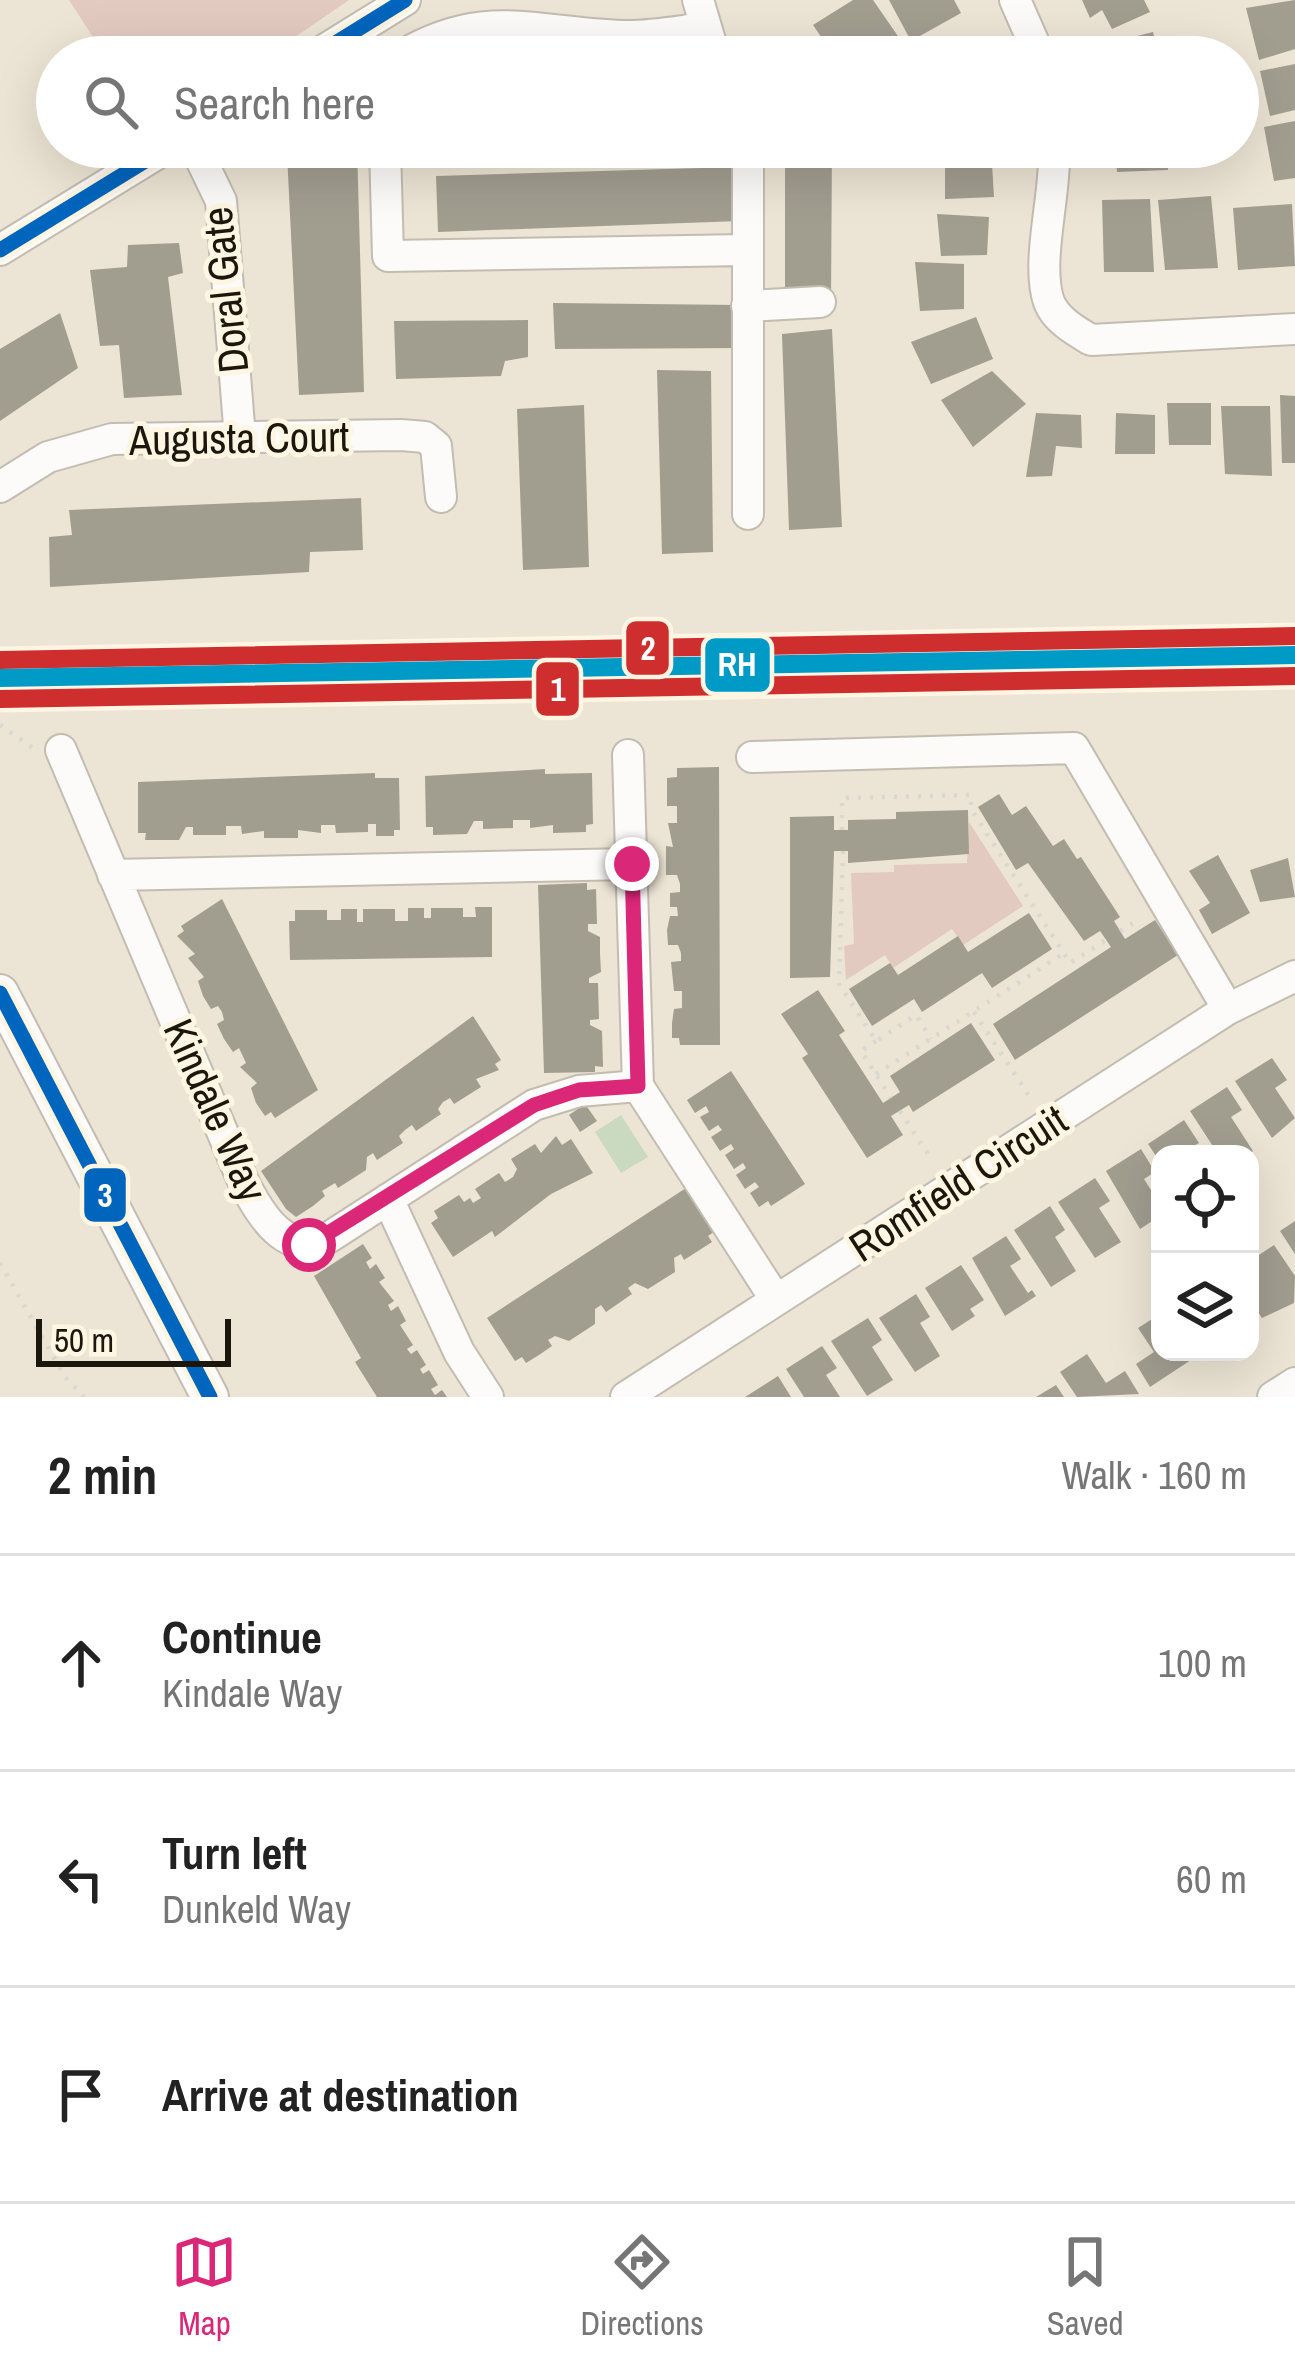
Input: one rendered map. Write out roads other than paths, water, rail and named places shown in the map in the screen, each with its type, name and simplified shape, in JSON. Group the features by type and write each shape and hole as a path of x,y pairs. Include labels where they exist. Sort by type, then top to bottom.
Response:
{"main road":[{"path":"0,993 211,1397"}],"street":[{"path":"1015,0 1031,36"},
{"path":"348,36 393,8"},
{"path":"434,36 487,22 620,36"},
{"path":"639,36 707,28"},
{"path":"2,248 133,168"},
{"name":"Doral Gate","path":"205,168 221,201 240,438"},
{"path":"386,168 388,256 746,250"},
{"path":"748,168 748,514"},
{"path":"1053,168 1049,303 1072,329 1091,340 1295,329"},
{"path":"747,306 820,302"},
{"name":"Augusta Court","path":"0,488 20,472 81,444 425,437 440,461 441,497"},
{"path":"752,757 1074,748 1228,1010"},
{"name":"Kindale Way","path":"61,750 261,1213 290,1241 309,1245 548,1098 638,1086"},
{"path":"628,755 638,1086 776,1300"},
{"path":"113,875 632,864"},
{"name":"Romfield Circuit","path":"626,1397 1228,1010 1295,976"},
{"path":"388,1199 459,1352 488,1397"},
{"path":"1273,1397 1295,1383"}],"rail line":[{"name":"2","path":"0,660 1295,636"}]}
